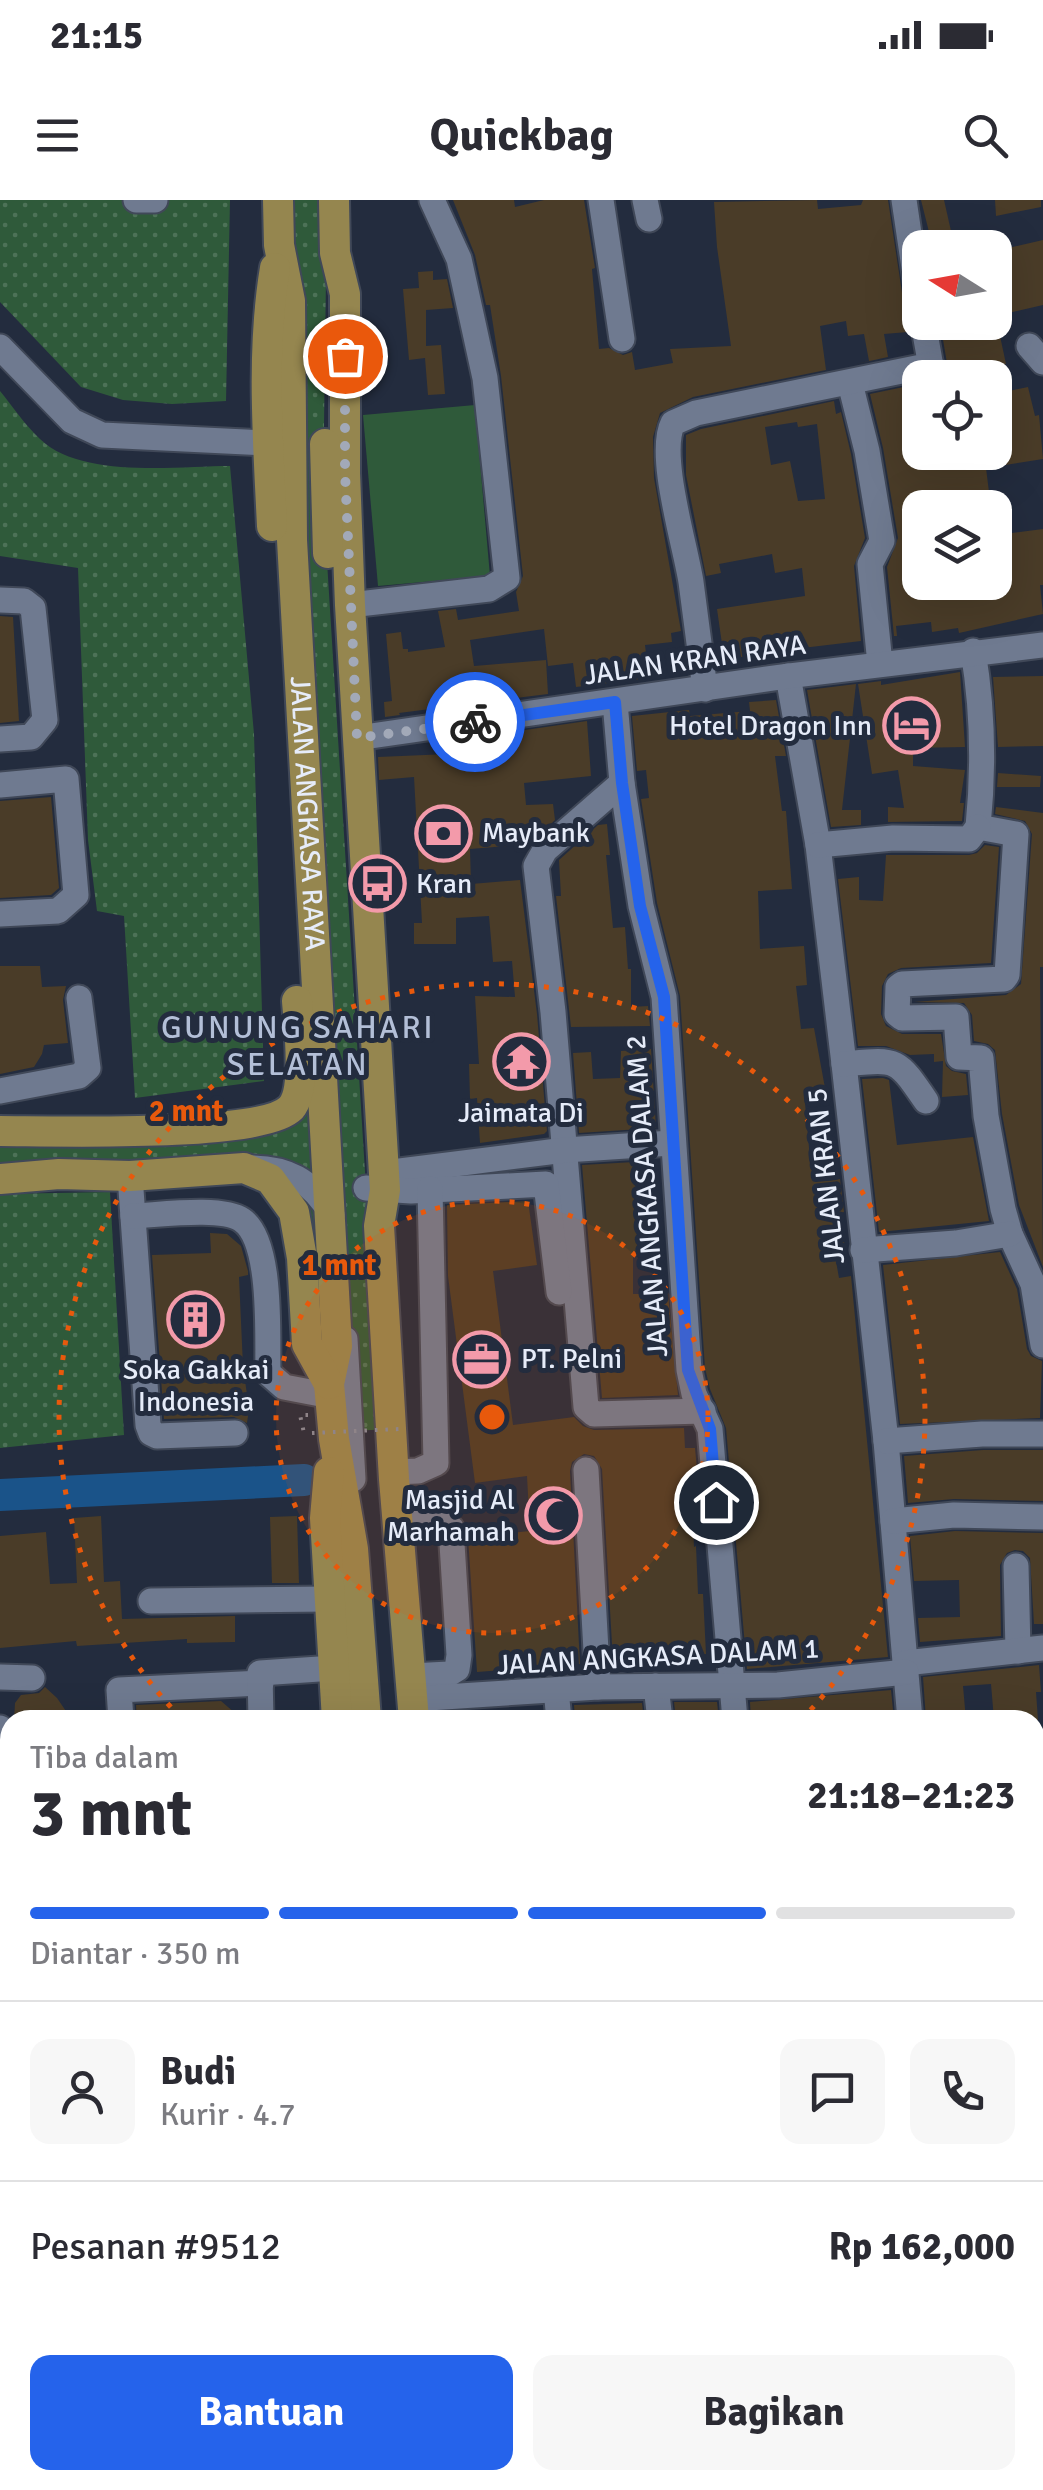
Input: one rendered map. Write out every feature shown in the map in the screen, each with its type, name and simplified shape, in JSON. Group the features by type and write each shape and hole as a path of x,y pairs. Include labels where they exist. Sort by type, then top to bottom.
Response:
{"main road":[{"name":"JALAN ANGKASA RAYA","path":"0,1131 136,1131 254,1122 292,1107 300,1085 314,944 292,540 290,302 279,245 278,200"},
{"name":"JALAN ANGKASA RAYA","path":"338,202 335,253 345,294 350,605 408,1704"},
{"name":"JALAN ANGKASA RAYA","path":"279,245 269,304 268,443 293,915 331,1212 337,1346 323,1436 336,1710"},
{"name":"JALAN ANGKASA RAYA","path":"335,253 326,276 325,494 348,914 379,1184"},
{"path":"348,914 367,890"},
{"path":"293,915 314,944"},
{"name":"JALAN ANGKASA RAYA","path":"244,1168 270,1178 294,1212 302,1258 307,1344 330,1390"},
{"path":"0,1178 59,1174 130,1176 244,1168"},
{"name":"JALAN ANGKASA RAYA","path":"323,1436 353,1549 365,1710"},
{"name":"JALAN ANGKASA RAYA","path":"394,1475 384,1559 408,1704"}],"street":[{"path":"136,200 155,200"},
{"path":"350,605 489,589 508,578 486,378 459,259 432,200"},
{"path":"600,200 622,340"},
{"path":"904,200 908,230"},
{"path":"0,347 72,421 102,435 268,443"},
{"path":"705,689 667,456 667,434 673,423 696,413 902,375"},
{"path":"850,383 867,451 882,541 870,564 880,664"},
{"path":"0,600 24,601 33,608 46,720 31,736 0,739"},
{"name":"JALAN KRAN RAYA","path":"357,738 788,676 1043,645"},
{"path":"818,845 893,838 969,839 978,827 984,751 973,651"},
{"name":"JALAN KRAN 5","path":"788,676 818,845 844,1064 886,1441 909,1710"},
{"name":"JALAN ANGKASA DALAM 2","path":"615,702 640,906 664,997 688,1370 710,1429 734,1710"},
{"path":"0,785 66,779 76,895 58,911 0,914"},
{"path":"622,783 545,850 536,866 586,1407 594,1414 703,1411"},
{"path":"978,827 1016,834 1006,978 902,984 898,987 898,1014 902,1018 956,1017 958,1058 981,1058 986,1116 1010,1234 1038,1283 1043,1345"},
{"path":"0,1091 79,1076 88,1068 80,998"},
{"path":"844,1064 886,1060 896,1063 926,1102"},
{"path":"379,1184 564,1150 672,1143"},
{"path":"244,1168 272,1167 295,1174 331,1212 336,1227 354,1502 353,1549"},
{"path":"130,1176 151,1434 235,1433"},
{"path":"379,1184 430,1189 546,1184 558,1292"},
{"path":"394,1475 436,1463 430,1189"},
{"path":"132,1216 223,1213 242,1220 254,1233 260,1254 266,1290 268,1373 284,1387 330,1390"},
{"path":"863,1250 956,1244 1010,1234"},
{"path":"886,1441 1043,1434"},
{"path":"586,1470 598,1687"},
{"path":"893,1521 954,1514 1043,1516"},
{"path":"398,1524 434,1520 451,1528 459,1655 457,1669 408,1704"},
{"path":"1016,1566 1030,1650"},
{"path":"151,1602 328,1598"},
{"name":"JALAN ANGKASA DALAM 1","path":"408,1704 598,1687 778,1685 1030,1650"},
{"path":"262,1710 260,1673 334,1668"},
{"path":"0,1676 32,1678"},
{"path":"120,1710 119,1690 261,1683"},
{"path":"656,1686 659,1710"},
{"path":"556,1690 558,1710"},
{"path":"0,1728 0,1855"}],"path":[{"path":"300,1416 304,1433"},
{"path":"323,1436 400,1429"}],"green space":[{"path":"0,200 230,200 226,401 172,404 123,400 81,387 0,302"},
{"path":"278,200 333,200 326,277 323,497 366,1188 379,1226 391,1429 351,1431 337,1346 270,1179 0,1178 0,1133 279,1114 318,1008"},
{"path":"0,391 40,439 58,452 80,460 130,468 230,466 254,734 264,1081 135,1098 124,916 97,911 88,840 78,568 0,556"},
{"path":"475,405 490,576 378,586 363,415"},
{"path":"110,1192 124,1435 0,1448 0,1194"}],"building":[{"path":"453,200 514,200 515,207 544,200 584,200 595,268 592,269 599,349 609,348 623,355 632,352 635,370 673,363 670,349 731,346 714,202 817,200 818,209 861,205 863,200 888,200 902,292 902,332 884,334 888,357 856,364 869,361 864,334 848,336 846,321 820,326 826,370 693,397 660,413 653,437 654,478 681,631 671,633 672,642 645,645 649,678 576,687 573,663 548,666 544,629 470,640 474,666 546,660 548,694 385,717 384,702 392,701 386,634 401,632 403,649 408,652 445,647 438,611 456,609 458,620 519,611 516,592 523,576 501,376 490,305 486,305 475,255"},
{"path":"921,200 944,200 951,230 928,230"},
{"path":"995,200 1041,200 1041,207 996,216"},
{"path":"1043,240 1043,305 1012,312 1012,247"},
{"path":"433,271 433,280 447,279 453,308 426,310 426,346 441,345 445,394 428,395 425,358 409,360 403,289 419,288 418,272"},
{"path":"943,340 1001,340 1005,360 946,360"},
{"path":"902,387 902,470 986,470 989,490 902,490 902,600 1012,600 1012,533 1043,529 1043,614 959,633 958,628 932,632 931,622 896,626 894,636 887,567 898,538 870,394"},
{"path":"1028,387 1035,416 1039,415 1043,459 1012,464 1012,390"},
{"path":"834,401 836,414 841,412 851,454 865,538 854,566 861,641 794,649 795,653 741,657 741,661 718,664 716,644 722,644 717,609 805,596 802,568 775,573 772,554 719,564 721,573 706,576 686,475 686,435","holes":["797,422 798,427 817,424 825,499 798,501 790,461 771,465 765,427"]},
{"path":"0,616 13,617 19,721 0,723"},
{"path":"960,672 965,747 913,748 913,766 965,770 960,803 964,803 962,821 888,822 888,807 904,808 898,770 872,774 858,684 881,681 881,685"},
{"path":"1043,676 1043,746 998,747 993,677"},
{"path":"856,684 842,810 861,810 861,825 831,827 807,690"},
{"path":"776,700 786,756 775,756 782,811 786,811 792,889 758,891 760,949 804,946 807,985 796,986 801,1029 814,1028 825,1088 804,1092 810,1159 826,1159 826,1181 840,1179 845,1248 834,1250 839,1278 851,1276 888,1657 747,1669 726,1428 705,1368 680,996 657,903 641,799 649,798 646,770 637,771 632,716 689,710 690,716 750,711 749,702"},
{"path":"587,721 591,776 524,783 526,805 553,804 555,820 530,844 470,849 471,884 520,880 547,1131 480,1143 477,1098 470,1099 469,1064 479,1064 475,996 515,997 512,961 493,962 489,916 456,918 456,944 414,944 414,923 422,923 414,777 379,780 378,757 472,753 470,738"},
{"path":"998,773 1041,776 1040,787 997,787"},
{"path":"51,797 59,888 51,895 0,898 0,801"},
{"path":"996,807 1043,813 1043,1267 1019,1205 995,1050 974,1041 972,1015 964,1003 914,1002 1006,995 1021,984 1032,834 1025,821 995,814"},
{"path":"607,824 613,928 625,927 631,1007 648,1006 650,1026 571,1027 556,896 561,896 559,860 598,825"},
{"path":"985,845 999,847 991,963 901,968 888,974 882,986 881,1014 886,1026 902,1034 941,1034 946,1066 966,1074 968,1095 942,1097 943,1061 934,1062 934,1054 910,1055 886,1046 858,1046 838,879 859,877 859,900 883,901 886,855 969,855"},
{"path":"0,966 40,966 42,987 66,986 63,1000 68,1043 44,1045 34,1067 0,1074"},
{"path":"651,1049 656,1128 579,1133 573,1053 591,1052 593,1079 620,1078 621,1051"},
{"path":"862,1079 889,1080 897,1145 973,1137 989,1221 879,1232"},
{"path":"652,1161 656,1251 633,1252 633,1294 668,1294 678,1395 602,1398 582,1165"},
{"path":"528,1201 537,1265 493,1271 513,1425 574,1417 594,1430 684,1428 685,1448 695,1448 700,1502 692,1502 694,1547 698,1594 703,1594 706,1654 613,1662 602,1469 594,1456 584,1454 572,1462 570,1471 580,1664 477,1672 468,1537 530,1531 527,1476 475,1483 448,1276 447,1205"},
{"name":"Soka Gakkai Indonesia","path":"210,1233 227,1234 241,1246 248,1271 248,1275 239,1277 247,1423 234,1417 164,1419 152,1255 211,1253"},
{"path":"1000,1252 1017,1289 1027,1349 1042,1361 1040,1418 900,1424 883,1265"},
{"path":"1043,1450 1043,1501 954,1499 908,1503 904,1456"},
{"path":"101,1516 104,1582 120,1581 122,1619 235,1616 235,1642 187,1643 187,1639 77,1646 76,1641 0,1648 0,1536 46,1532 50,1584 77,1583 74,1518"},
{"path":"297,1516 299,1583 272,1583 270,1517"},
{"path":"955,1531 1043,1533 1043,1624 1034,1624 1030,1558 1015,1550 1007,1553 1000,1565 1001,1636 920,1642 918,1618 960,1617 959,1580 914,1581 910,1536"},
{"path":"1039,1665 1041,1692 1036,1692 1037,1710 993,1710 991,1684 963,1686 965,1710 925,1710 923,1677"},
{"path":"45,1687 65,1710 15,1710 21,1695 39,1693"},
{"path":"891,1690 893,1710 750,1710 750,1702"},
{"path":"221,1701 231,1710 136,1710 136,1705"},
{"path":"674,1702 717,1702 718,1710 675,1710"},
{"path":"642,1703 643,1710 574,1710 574,1705"}],"waterway":[{"path":"0,1495 304,1480"}],"way so far":[{"path":"345,356 345,472 357,738 475,722"}],"place":[{"name":"Hotel Dragon Inn","path":"911,726"},
{"name":"Maybank","path":"443,833"},
{"name":"Kran","path":"377,884"},
{"name":"Jaimata Di","path":"521,1062"},
{"name":"Soka Gakkai Indonesia","path":"196,1319"},
{"name":"PT. Pelni","path":"482,1359"},
{"name":"Masjid Al Marhamah","path":"554,1516"}],"district":[{"name":"GUNUNG SAHARI SELATAN","path":"298,1046"}],"route":[{"path":"475,722 615,702 640,906 664,997 688,1370 710,1429 716,1502"}]}
